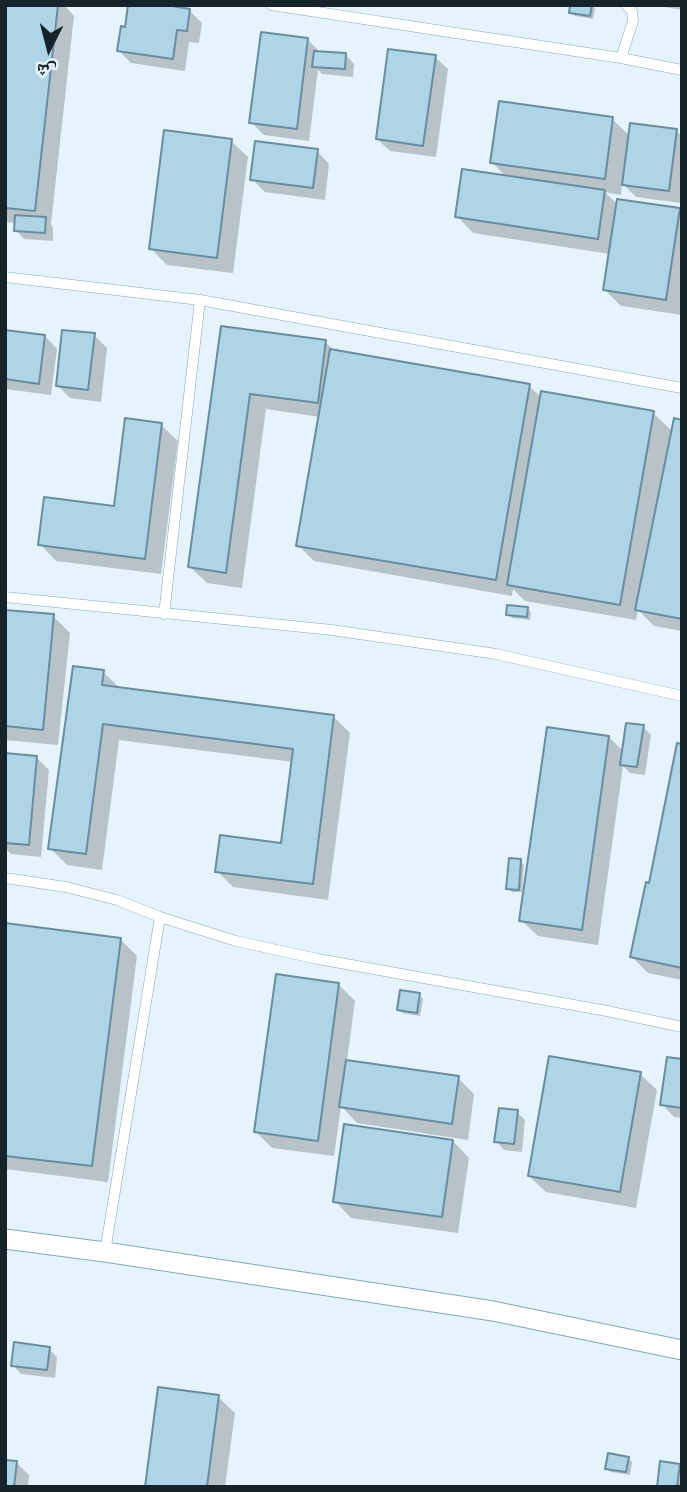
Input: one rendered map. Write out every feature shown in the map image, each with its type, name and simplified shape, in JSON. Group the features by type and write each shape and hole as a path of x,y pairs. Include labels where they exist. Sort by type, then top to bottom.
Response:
{"street":[{"path":"5,1239 493,1311 682,1350"}],"lane":[{"path":"271,5 621,58 682,70"},
{"path":"621,58 633,21 632,11 626,5"},
{"path":"5,277 200,300 682,388"},
{"path":"164,614 200,300"},
{"path":"5,597 332,630 496,654 682,696"},
{"path":"5,878 66,887 117,900 160,918 236,941 318,959 485,988 682,1027"},
{"path":"105,1252 160,918"}],"building":[{"path":"5,5 58,5 35,211 5,208"},
{"path":"128,5 166,5 190,9 187,31 177,30 173,59 117,51 121,26 125,27"},
{"path":"570,5 592,5 590,16 569,13"},
{"path":"261,32 308,38 297,129 249,123"},
{"path":"388,49 436,55 423,146 376,139"},
{"path":"314,51 346,53 345,69 312,67"},
{"path":"499,101 613,117 605,179 490,163"},
{"path":"630,123 677,129 669,191 622,185"},
{"path":"164,130 232,139 217,258 149,249"},
{"path":"255,141 318,149 313,188 250,180"},
{"path":"462,169 605,190 598,239 455,217"},
{"path":"617,199 680,208 666,300 603,290"},
{"path":"15,215 46,217 45,233 14,231"},
{"path":"221,326 326,340 318,403 250,394 226,573 188,567"},
{"path":"5,330 45,335 39,384 5,379"},
{"path":"62,330 95,333 88,390 56,386"},
{"path":"330,349 530,384 496,580 296,546"},
{"path":"541,391 654,411 620,605 507,585"},
{"path":"125,418 162,423 145,559 38,545 44,497 114,506"},
{"path":"674,418 682,420 682,619 635,610"},
{"path":"507,605 528,607 527,617 506,615"},
{"path":"5,610 54,614 43,730 5,726"},
{"path":"73,666 104,670 102,685 334,715 313,884 215,872 220,835 281,843 293,749 103,724 86,854 48,849"},
{"path":"626,723 644,725 637,767 620,765"},
{"path":"547,727 609,736 582,930 519,921"},
{"path":"677,743 682,744 682,968 630,957 646,882 649,883"},
{"path":"5,753 37,756 29,845 5,843"},
{"path":"509,858 521,859 519,890 506,889"},
{"path":"5,923 121,938 92,1166 5,1156"},
{"path":"276,974 339,983 318,1141 254,1132"},
{"path":"400,990 420,993 417,1013 397,1010"},
{"path":"549,1056 641,1072 620,1192 528,1176"},
{"path":"667,1057 682,1059 682,1108 660,1105"},
{"path":"346,1060 459,1076 452,1124 339,1107"},
{"path":"499,1108 518,1110 514,1144 494,1142"},
{"path":"344,1124 453,1140 442,1217 333,1202"},
{"path":"14,1342 50,1347 47,1370 11,1366"},
{"path":"158,1387 219,1395 207,1487 145,1487"},
{"path":"608,1453 629,1457 626,1472 605,1469"},
{"path":"5,1460 17,1461 14,1487 5,1487"},
{"path":"660,1461 680,1464 677,1487 657,1487"}]}
